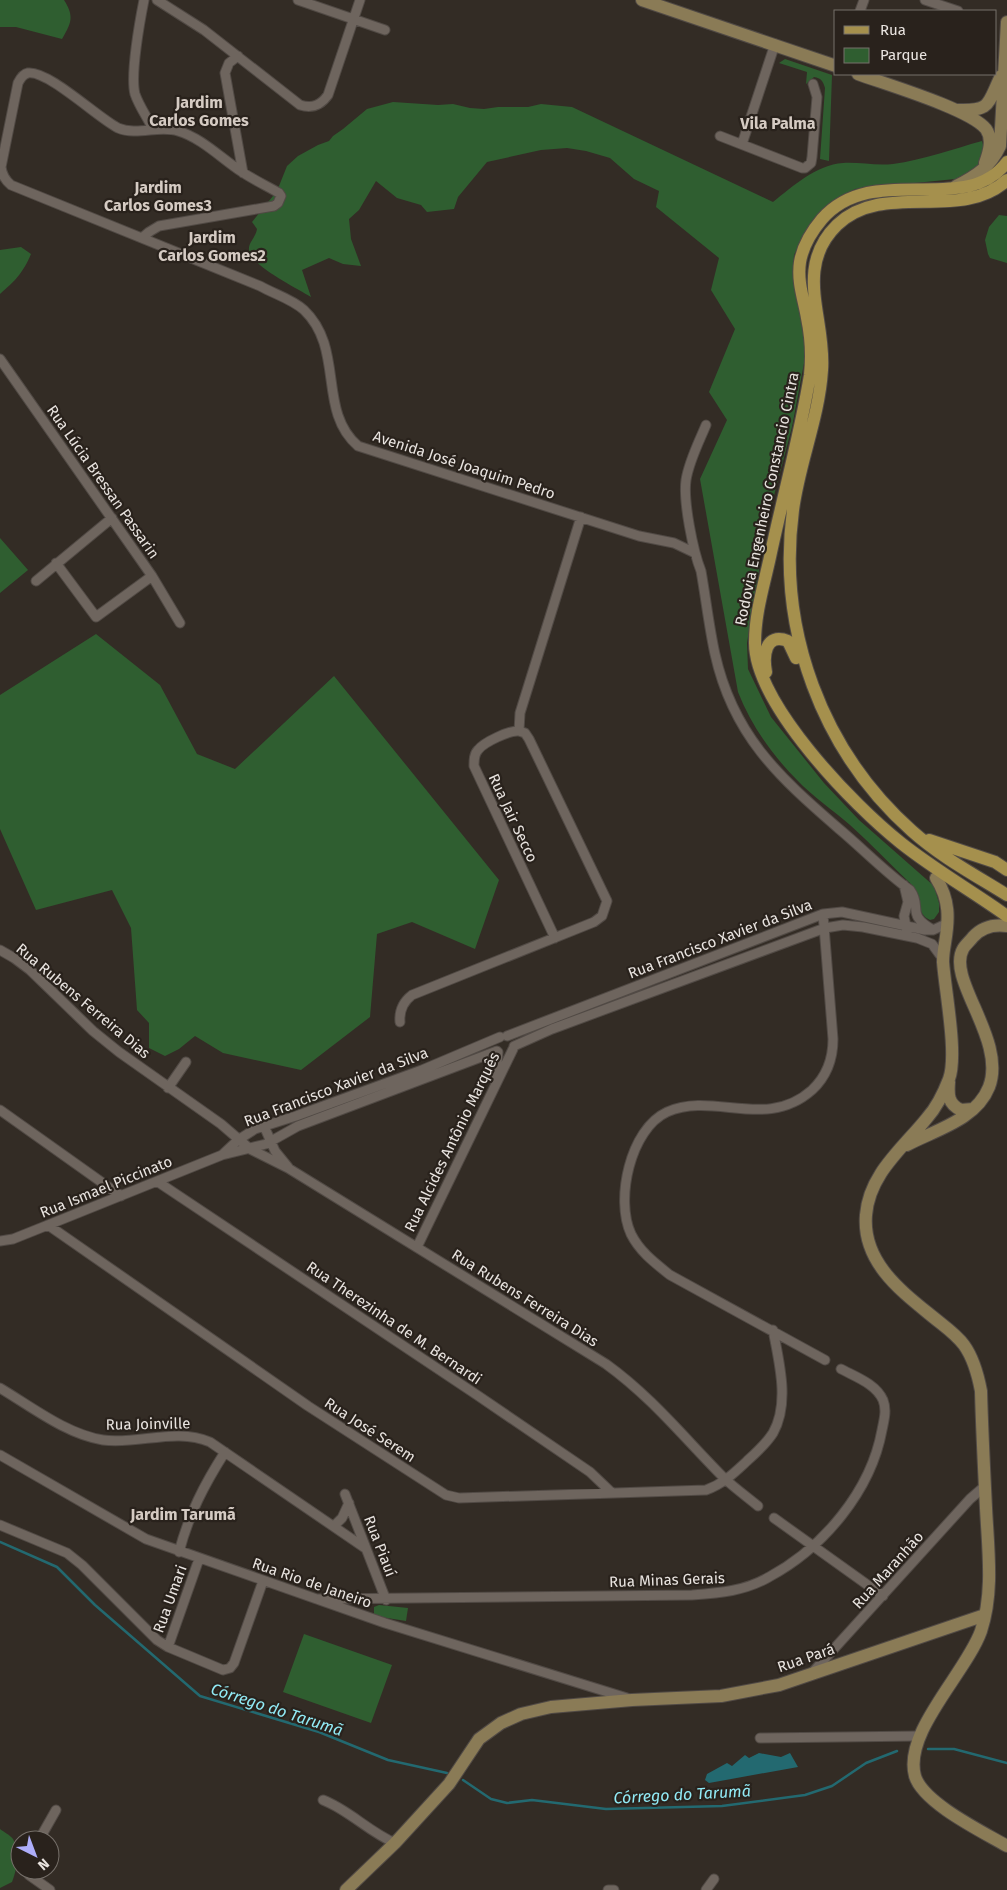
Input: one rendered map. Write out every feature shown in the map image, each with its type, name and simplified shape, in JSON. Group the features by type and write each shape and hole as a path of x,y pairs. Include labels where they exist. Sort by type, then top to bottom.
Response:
{"main road":[{"path":"642,0 834,65"},
{"path":"950,189 983,170 996,155 1000,146 1007,22"},
{"path":"958,110 976,111 986,106 1004,69"},
{"path":"861,75 958,110 986,130 990,142 990,150 983,170"},
{"name":"Rodovia Engenheiro Constancio Cintra","path":"1007,162 990,179 979,184 950,189 876,191 852,197 839,203 828,212 814,229 804,246 800,263 801,292 811,341 810,375 760,600 756,625 755,654 770,695 779,710 805,744 852,797 882,827 921,859 1007,916"},
{"name":"Rodovia Engenheiro Constancio Cintra","path":"1007,180 993,191 982,196 962,200 903,202 880,204 864,208 849,215 837,225 819,250 814,268 813,290 822,337 822,371 819,393 793,508 789,563 794,621 803,658 830,726 843,749 867,783 893,813 914,832 944,856 1007,895"},
{"path":"1007,870 995,862 933,842 893,821 854,777 829,738 818,716 790,642 782,639 773,641 767,646 764,656 766,674 770,682 796,725 874,828 936,878 1007,925"},
{"path":"936,878 948,904 948,923 943,959 952,1053 948,1093 952,1104 961,1110 973,1109"},
{"path":"902,1148 961,1119 980,1102 989,1089 993,1076 991,1045 965,984 960,969 960,958 962,949 984,928 1007,925"},
{"path":"950,1077 928,1118 909,1137 884,1168 870,1194 865,1232 872,1252 886,1274 903,1293 951,1331 964,1345 978,1376 990,1581 985,1615 981,1632 974,1648 916,1744 914,1760 915,1774 922,1788 948,1812 1007,1846"},
{"name":"Rua Pará","path":"346,1890 395,1843 449,1784 479,1739 501,1723 521,1714 551,1707 632,1700 721,1696 779,1685 985,1615"}],"street":[{"path":"142,238 159,226 274,206 281,196 181,132 168,129 153,129 135,93 134,81 139,23 144,0"},
{"path":"157,0 204,30 300,105 308,108 323,102 328,95 360,0"},
{"path":"298,0 384,30"},
{"path":"925,0 955,10"},
{"path":"742,144 775,44"},
{"path":"238,56 229,64 225,74 243,173"},
{"name":"Avenida José Joaquim Pedro","path":"153,129 132,131 121,129 107,122 65,89 29,72 20,78 1,167 2,174 11,185 260,286 298,305 315,324 324,339 339,420 345,432 358,446 639,536 674,543 695,553"},
{"path":"720,136 802,168 808,166 812,156 817,97 812,84"},
{"name":"Rua Lúcia Bressan Passarin","path":"0,359 152,576 180,623"},
{"path":"706,425 686,481 686,495 695,553 701,571 715,653 733,705 750,738 772,766 796,791 913,894 916,916 920,921 933,930 948,923"},
{"path":"400,1022 401,1008 412,995 598,920 605,911 607,901 530,739 525,733 519,731 520,713 581,517"},
{"path":"36,581 112,518"},
{"path":"56,563 96,617 152,576"},
{"name":"Rua Jair Secco","path":"519,731 510,732 482,746 475,754 474,766 555,938"},
{"path":"904,885 908,902 904,916 910,936"},
{"name":"Rua Francisco Xavier da Silva","path":"238,1140 264,1126 413,1073 503,1036 822,914 842,912 887,923 933,930"},
{"path":"822,914 825,928 833,1039 833,1051 825,1075 817,1086 804,1098 790,1105 767,1110 681,1107 665,1113 652,1123 637,1145 630,1162 626,1190 626,1217 631,1233 640,1248 670,1275 825,1360"},
{"path":"887,923 904,916"},
{"name":"Rua Francisco Xavier da Silva","path":"513,1047 552,1029 825,928 843,925 863,926 910,936 932,944 943,959"},
{"name":"Rua Rubens Ferreira Dias","path":"0,950 30,970 94,1032 119,1052 222,1124 246,1134"},
{"path":"496,1081 496,1042 503,1036 512,1040 513,1047 507,1054 497,1052"},
{"name":"Rua Alcides Antônio Marquês","path":"417,1247 513,1047"},
{"path":"475,1048 479,1058"},
{"name":"Rua Francisco Xavier da Silva","path":"250,1149 266,1144 298,1126 497,1052"},
{"path":"168,1088 186,1062"},
{"path":"0,1110 121,1196"},
{"name":"Rua Rubens Ferreira Dias","path":"222,1124 250,1149 288,1168 606,1364 631,1382 656,1405 726,1480 758,1506"},
{"path":"264,1126 275,1151 288,1168"},
{"name":"Rua Ismael Piccinato","path":"222,1155 238,1140"},
{"name":"Rua Ismael Piccinato","path":"0,1242 13,1239 222,1155 250,1149"},
{"name":"Rua Therezinha de M. Bernardi","path":"158,1182 590,1472 612,1493"},
{"name":"Rua José Serem","path":"48,1225 308,1406 446,1494 459,1498 706,1490 716,1486 726,1480 763,1446 778,1424 781,1386 779,1361 773,1330"},
{"name":"Rua Minas Gerais","path":"318,1599 386,1600 682,1596 728,1593 751,1586 770,1577 813,1546 838,1520 853,1500 867,1474 879,1444 886,1410 883,1399 870,1384 841,1369"},
{"name":"Rua Joinville","path":"0,1388 63,1426 87,1436 104,1440 179,1436 198,1437 210,1442 365,1548"},
{"path":"179,1552 186,1524 204,1485 224,1452"},
{"name":"Rua Rio de Janeiro","path":"0,1455 146,1539 179,1552 385,1623 632,1700"},
{"name":"Rua Maranhão","path":"812,1674 970,1499 985,1486"},
{"name":"Rua Piauí","path":"334,1526 342,1518 347,1498 386,1600"},
{"path":"774,1518 883,1596"},
{"path":"0,1525 67,1553 87,1570 157,1640 168,1647 223,1670 230,1668 234,1663 264,1581"},
{"name":"Rua Umari","path":"168,1647 199,1559"},
{"path":"760,1738 920,1736"},
{"path":"323,1800 338,1808 381,1838 395,1843"},
{"path":"45,1830 56,1810"},
{"path":"706,1890 714,1879"},
{"path":"36,1880 50,1890"},
{"path":"608,1890 614,1890"}],"green space":[{"path":"0,0 64,0 69,10 70,23 62,39 16,27 0,27"},
{"path":"785,59 832,75 829,161 820,159 825,88 823,83 820,79 814,77 806,84 807,72 779,63"},
{"path":"393,102 453,104 484,109 528,107 541,104 572,107 773,202 805,177 833,165 843,163 893,164 927,157 982,141 984,149 982,162 974,171 962,177 855,189 837,199 806,231 794,255 793,275 805,335 805,358 792,427 767,522 747,643 748,669 771,717 824,783 859,820 934,886 939,903 939,912 934,919 930,920 923,915 917,894 911,884 850,825 803,786 779,760 756,728 738,692 700,479 727,420 709,392 735,329 711,290 719,258 656,207 659,191 634,179 610,158 567,148 541,150 487,162 458,197 454,209 427,212 421,205 397,198 376,181 359,210 349,219 351,239 361,266 343,264 329,258 302,270 311,297 266,270 252,256 249,247 257,229 252,222 277,191 287,166 298,156 329,141 367,109"},
{"path":"999,215 1007,216 1007,263 990,258 985,240 989,227"},
{"path":"21,247 31,254 18,276 0,294 0,250"},
{"path":"0,538 28,570 0,593"},
{"path":"96,634 160,685 197,754 235,769 334,676 499,880 475,949 412,922 377,934 370,1017 301,1070 223,1053 195,1036 179,1049 165,1056 149,1048 149,1023 137,1010 131,928 112,890 36,910 0,829 0,695"},
{"path":"379,1605 408,1608 406,1621 374,1614 374,1607"},
{"path":"304,1634 392,1665 371,1723 283,1692"},
{"path":"0,1829 10,1836 10,1880 13,1880 0,1888"}],"water":[{"path":"759,1753 781,1757 790,1753 798,1767 709,1783 705,1780 707,1774 727,1763 732,1766 745,1755 749,1758"}],"waterway":[{"name":"Córrego do Tarumã","path":"0,1542 57,1567 95,1605 200,1696 319,1732 388,1760 447,1773"},
{"name":"Córrego do Tarumã","path":"928,1749 954,1749 1007,1763"},
{"name":"Córrego do Tarumã","path":"463,1780 491,1799 507,1803 532,1800 606,1809 722,1806 805,1795 832,1786 866,1763 897,1751"}],"district":[{"name":"Jardim Carlos Gomes","path":"199,111"},
{"name":"Vila Palma","path":"778,123"},
{"name":"Jardim Carlos Gomes3","path":"158,196"},
{"name":"Jardim Carlos Gomes2","path":"212,246"},
{"name":"Jardim Tarumã","path":"183,1514"}]}
